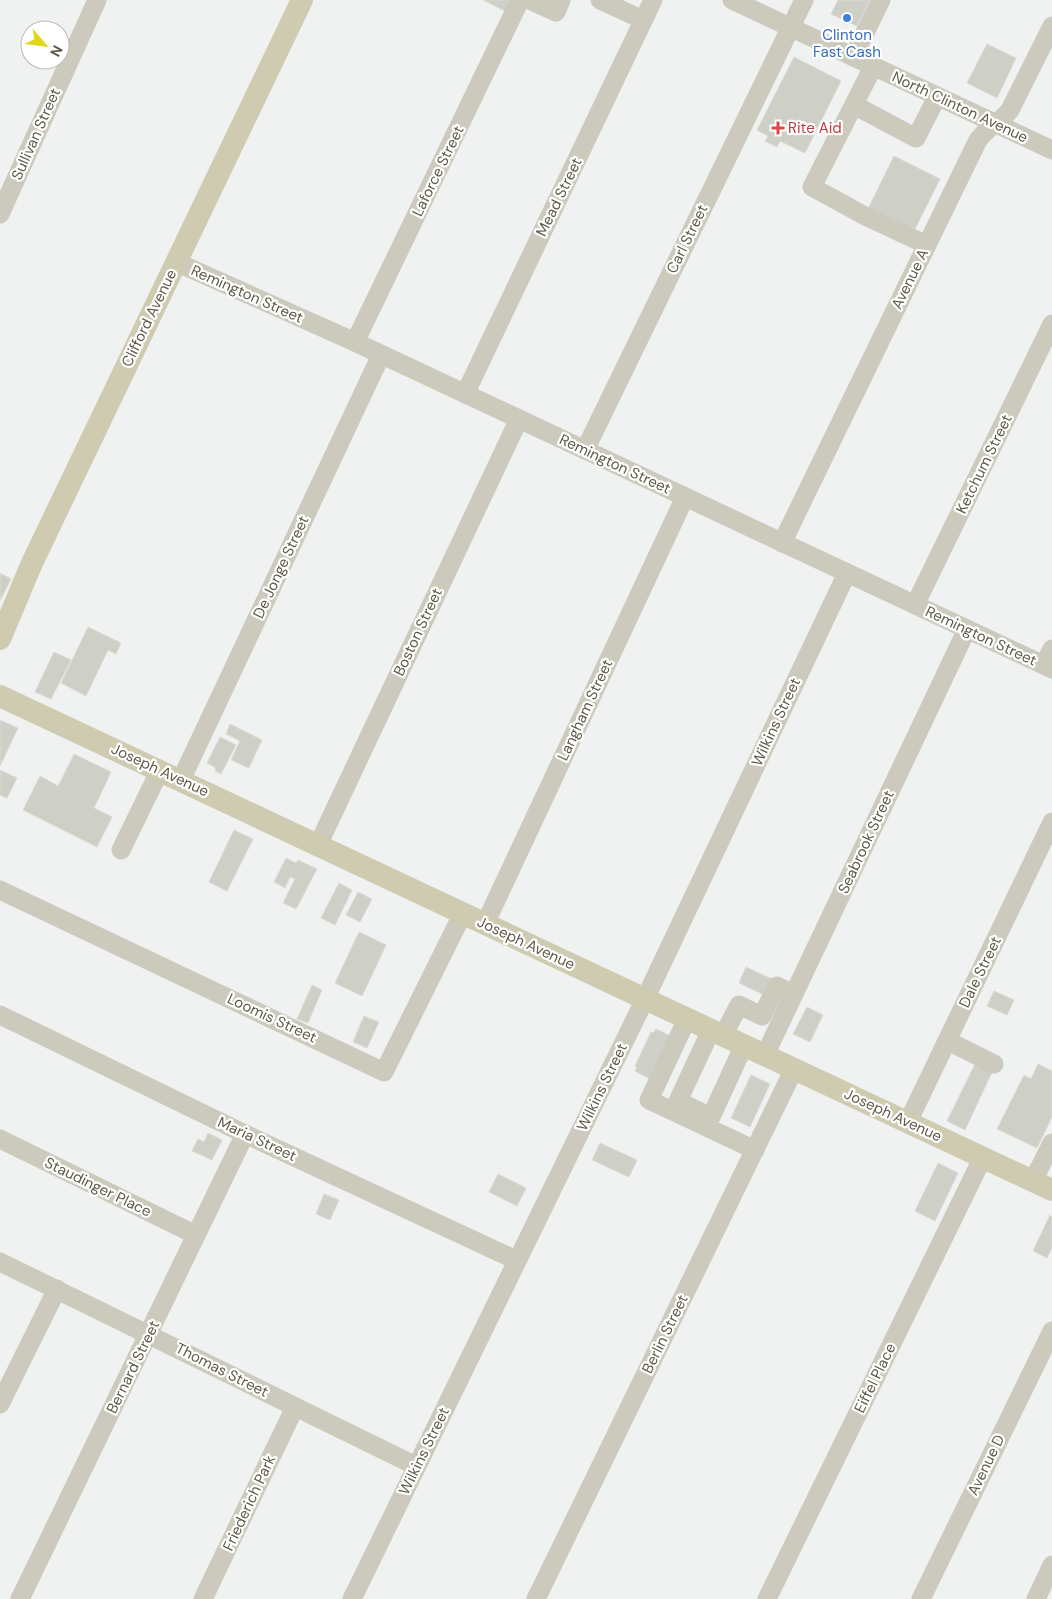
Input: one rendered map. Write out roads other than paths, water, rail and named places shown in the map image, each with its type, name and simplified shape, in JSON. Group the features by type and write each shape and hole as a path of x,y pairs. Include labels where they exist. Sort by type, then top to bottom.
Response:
{"main road":[{"name":"Clifford Avenue","path":"0,639 32,563 302,0"},
{"name":"Joseph Avenue","path":"0,696 1047,1186"}],"street":[{"name":"Sullivan Street","path":"0,214 97,0"},
{"name":"Laforce Street","path":"355,342 520,0"},
{"path":"530,0 556,12 561,0"},
{"path":"600,0 643,20"},
{"name":"Mead Street","path":"464,394 653,0"},
{"name":"North Clinton Avenue","path":"732,0 760,6 789,27 1052,150"},
{"name":"Carl Street","path":"585,450 789,27 804,0"},
{"path":"853,57 881,0"},
{"name":"Avenue A","path":"782,543 976,142 984,132 996,124 1014,105 1052,26"},
{"path":"873,66 812,187 865,216 927,245"},
{"path":"854,105 916,138 937,96"},
{"name":"Remington Street","path":"176,262 355,342 967,629 1049,661"},
{"name":"Ketchum Street","path":"915,605 1052,324"},
{"name":"De Jonge Street","path":"181,780 381,355"},
{"name":"Boston Street","path":"318,845 519,419"},
{"name":"Langham Street","path":"485,924 685,497"},
{"name":"Wilkins Street","path":"352,1599 516,1260 646,999 847,573"},
{"name":"Seabrook Street","path":"766,1055 967,629"},
{"path":"121,850 160,770"},
{"name":"Dale Street","path":"908,1122 1052,822"},
{"name":"Loomis Street","path":"0,890 384,1072 463,913"},
{"path":"744,1045 711,1117 678,1101 717,1033 739,1005 762,1016 777,986 794,994"},
{"name":"Maria Street","path":"0,1015 245,1134 516,1260"},
{"path":"687,1018 649,1100 755,1150"},
{"path":"948,1041 994,1064"},
{"name":"Berlin Street","path":"536,1599 794,1069"},
{"name":"Bernard Street","path":"20,1599 245,1134"},
{"name":"Staudinger Place","path":"0,1139 196,1235"},
{"path":"1047,1186 1052,1143"},
{"name":"Eiffel Place","path":"767,1599 983,1157"},
{"name":"Thomas Street","path":"0,1262 149,1333 416,1466"},
{"path":"0,1404 57,1289"},
{"name":"Avenue D","path":"921,1599 1052,1331"},
{"name":"Friederich Park","path":"203,1599 295,1407"},
{"path":"1036,1599 1052,1565"}],"place":[{"name":"Clinton Fast Cash","path":"847,18"},
{"name":"Rite Aid","path":"778,128"}]}
